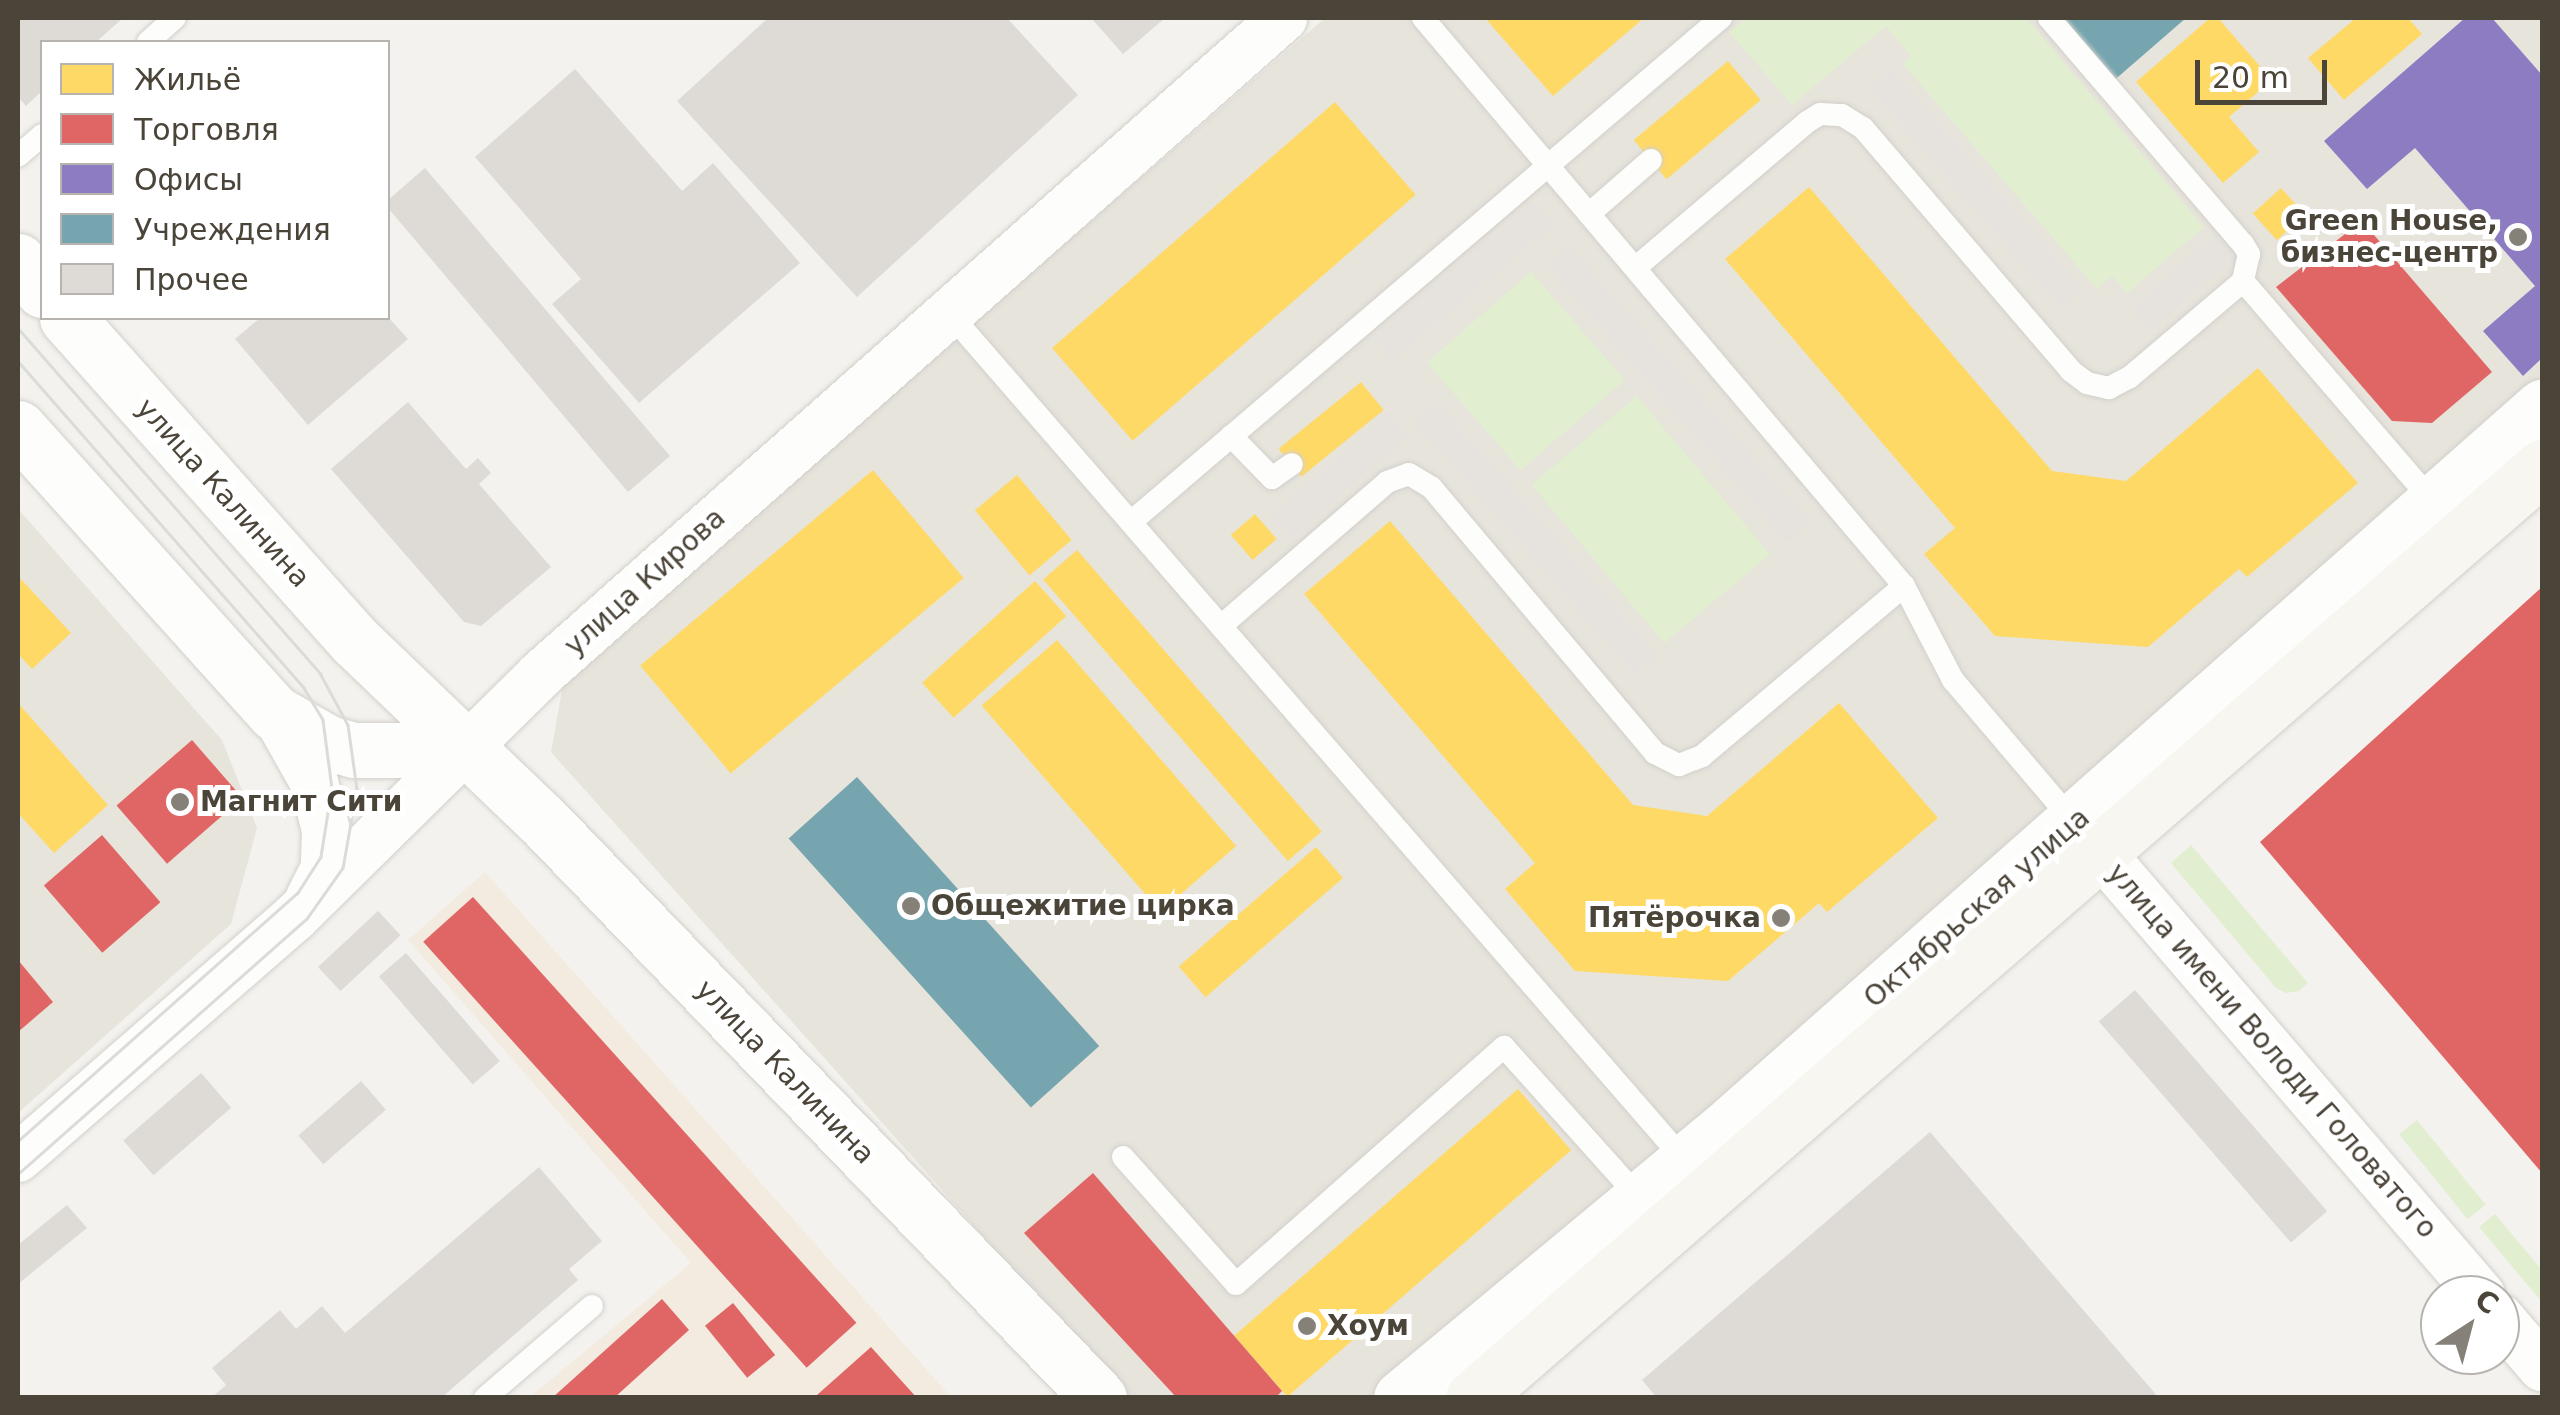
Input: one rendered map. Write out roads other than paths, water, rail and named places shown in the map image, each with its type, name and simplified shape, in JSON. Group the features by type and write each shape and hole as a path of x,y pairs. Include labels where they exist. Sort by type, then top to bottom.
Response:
{"main road":[{"name":"Октябрьская улица","path":"1473,1398 1654,1216 2088,838 2542,467"}],"street":[{"name":"улица Кирова","path":"18,1158 296,916 540,676 1283,18"},
{"path":"18,262 40,288"},
{"name":"улица Калинина","path":"69,320 355,642 543,821 1100,1398"},
{"name":"Октябрьская улица","path":"1401,1398 1654,1216 1686,1162 2088,838 2542,407"},
{"path":"18,428 275,714 314,782 329,850 317,889 296,916"},
{"path":"275,714 328,742 354,750 466,750"},
{"name":"улица имени Володи Головатого","path":"2088,838 2464,1275"},
{"path":"2520,1341 2542,1367"}],"lane":[{"path":"150,40 175,18"},
{"path":"1423,18 1904,586 1953,680 2088,838"},
{"path":"1131,522 1720,18"},
{"path":"1636,268 1820,114 1842,115 1862,128 2070,371 2087,383 2109,388 2130,377 2243,281 2249,254 2048,18"},
{"path":"18,156 40,137"},
{"path":"1589,214 1651,160"},
{"path":"2243,281 2436,505"},
{"path":"949,313 1686,1162"},
{"path":"1232,436 1272,478 1292,464"},
{"path":"1221,626 1388,482 1408,474 1430,487 1655,753 1679,765 1702,756 1904,586"},
{"path":"1122,1157 1236,1284 1504,1046 1654,1216"},
{"path":"485,1398 592,1306"}],"tram line":[{"path":"18,328 320,673 348,725 357,789 343,868 307,919 18,1175"},
{"path":"18,361 304,688 323,720 332,788 321,857 298,893 18,1142"}],"place":[{"name":"Green House, бизнес-центр","path":"2518,237"},
{"name":"Магнит Сити","path":"180,802"},
{"name":"Общежитие цирка","path":"911,906"},
{"name":"Пятёрочка","path":"1781,918"},
{"name":"Хоум","path":"1307,1326"}]}
